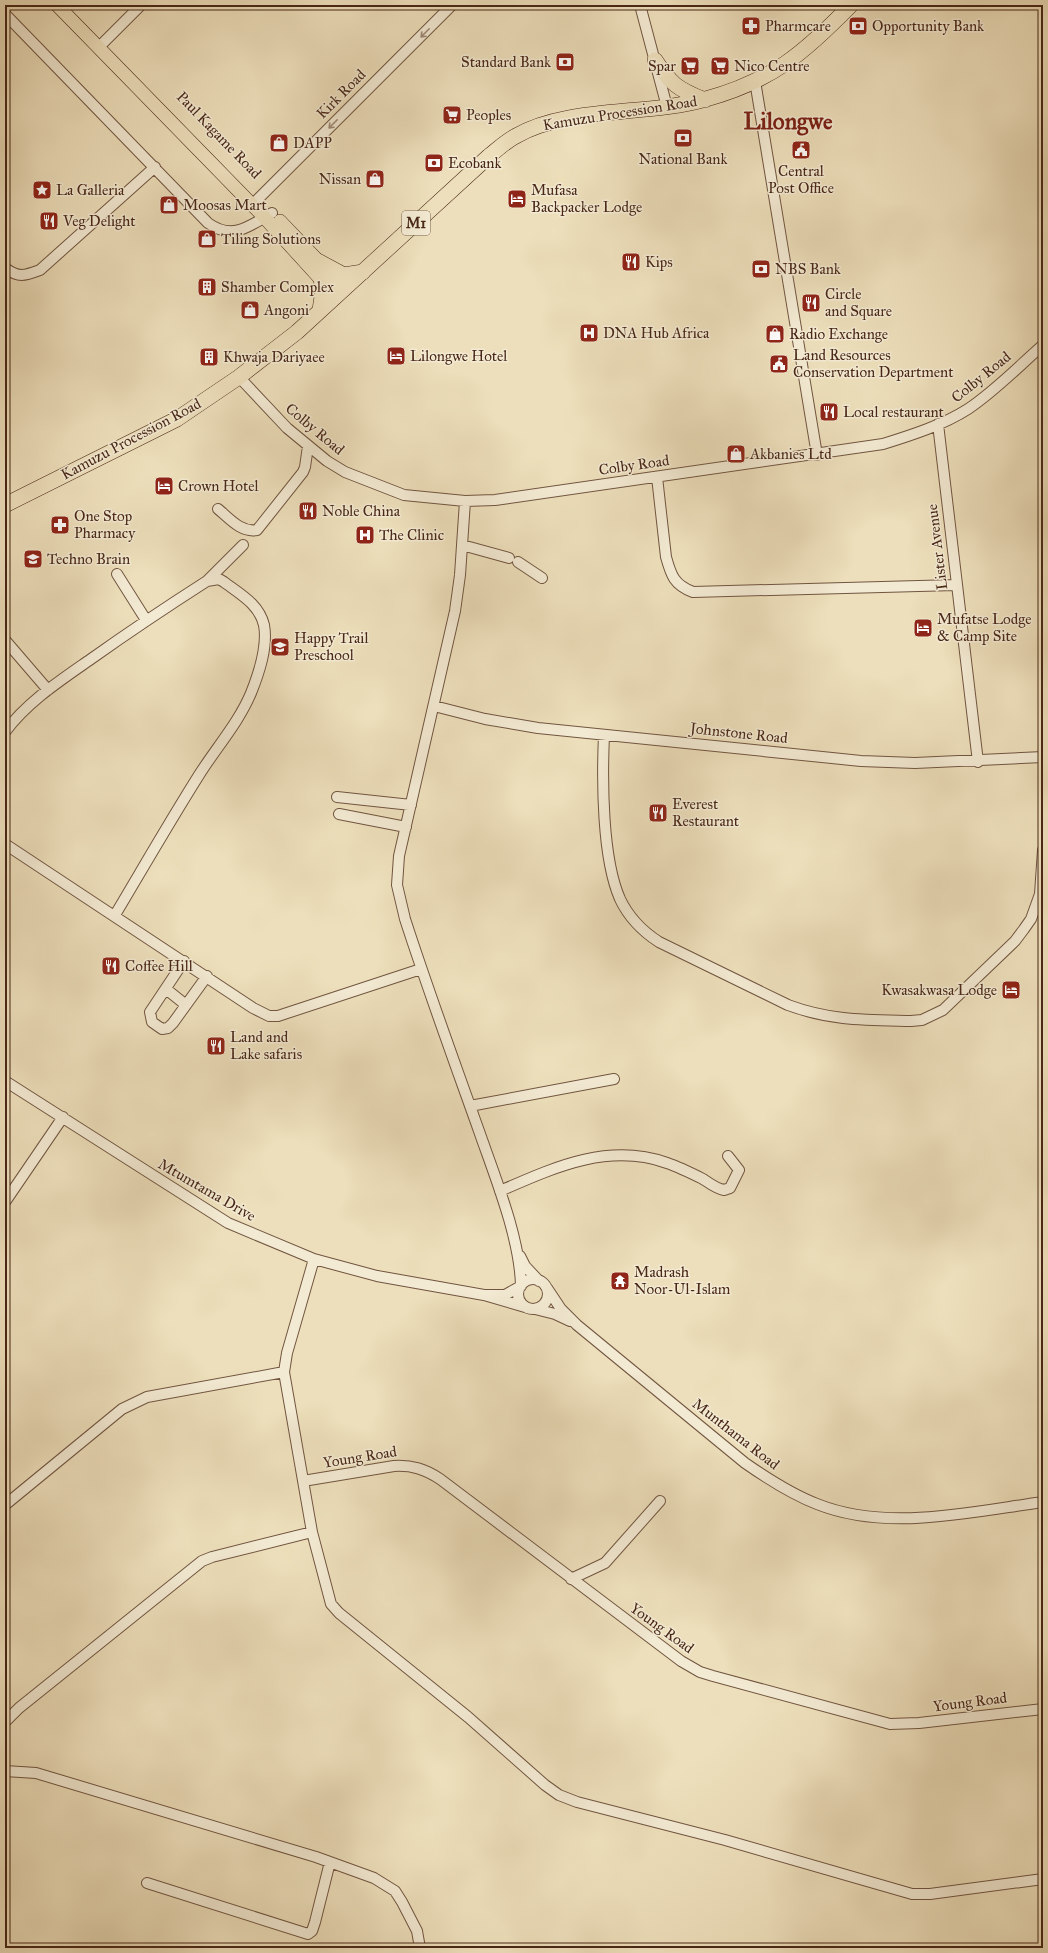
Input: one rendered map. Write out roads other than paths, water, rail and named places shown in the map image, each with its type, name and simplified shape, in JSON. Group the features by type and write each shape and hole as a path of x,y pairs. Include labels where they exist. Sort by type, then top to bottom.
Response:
{"highway":[{"name":"Kamuzu Procession Road","path":"5,505 176,419 239,377 277,348 363,272 489,156 516,136 548,123 572,118 667,107 705,100 755,81 794,59 818,39 851,5"},
{"path":"655,60 668,80 679,89 705,100"},
{"path":"316,260 344,275 363,272"},
{"path":"320,310 323,290 321,279"}],"main road":[{"path":"57,5 102,44"},
{"name":"Paul Kagame Road","path":"70,5 102,44 255,202 316,260 340,292"},
{"path":"268,215 321,279 340,292"}],"street":[{"path":"102,44 141,5"},
{"name":"Kirk Road","path":"255,202 452,5"},
{"path":"640,5 667,107"},
{"path":"5,14 201,217 216,228 227,232 234,232 243,229 268,215"},
{"path":"755,81 817,455"},
{"path":"5,268 14,274 25,276 40,270 155,168"},
{"name":"Colby Road","path":"239,377 287,428 335,467 387,490 420,498 465,501 495,500 817,455 883,444 953,418 981,400 1043,345"},
{"name":"Lister Avenue","path":"938,424 978,762"},
{"path":"218,509 248,531 257,530 302,472 305,467 308,446"},
{"path":"657,477 666,557 674,580 681,588 693,592 956,585"},
{"path":"465,501 455,611 399,856 397,885 404,919 500,1191 516,1247 520,1268 520,1300 530,1308"},
{"path":"5,732 23,712 48,690 146,620 208,581 242,545"},
{"path":"462,545 513,560 542,578"},
{"path":"117,574 146,620"},
{"path":"115,915 200,774 244,708 260,664 265,639 261,617 256,608 219,579 208,581"},
{"path":"5,640 48,690"},
{"name":"Johnstone Road","path":"434,706 506,722 604,735 888,763 978,762 1043,757"},
{"path":"604,735 603,762 606,832 614,880 620,899 631,917 642,929 659,942 788,1005 810,1013 845,1019 911,1021 922,1020 943,1010 1015,940 1031,919 1040,894 1043,850"},
{"path":"337,797 411,805"},
{"path":"339,814 406,827"},
{"path":"5,844 262,1013 269,1016 278,1016 421,969"},
{"path":"184,961 150,1012 152,1022 162,1029 168,1028 207,976"},
{"path":"166,989 186,1005"},
{"path":"470,1106 614,1079"},
{"name":"Mtumtama Drive","path":"5,1081 228,1223 314,1259 377,1276 484,1295"},
{"path":"5,1202 63,1117"},
{"path":"500,1191 574,1161 597,1157 625,1156 646,1158 667,1163 724,1190 730,1188 739,1170 728,1156"},
{"path":"516,1247 525,1266 543,1285 561,1309 577,1325"},
{"path":"314,1259 287,1353 284,1372 312,1532 331,1604 339,1613 468,1717 545,1785 559,1795 577,1802 725,1840 912,1894 930,1894 1043,1879"},
{"path":"484,1295 505,1295 529,1280 543,1285 548,1294 545,1304 530,1308"},
{"path":"484,1295 555,1314 577,1325"},
{"name":"Munthama Road","path":"577,1325 745,1463 774,1483 818,1504 854,1514 893,1518 934,1516 1043,1502"},
{"path":"5,1505 122,1409 147,1397 284,1372"},
{"name":"Young Road","path":"303,1481 394,1466 417,1467 440,1479 681,1661 700,1672 878,1722 898,1724 919,1723 1043,1709"},
{"path":"571,1579 605,1562 660,1501"},
{"path":"5,1722 19,1708 202,1562 217,1556 312,1532"},
{"path":"5,1771 36,1773 330,1862 374,1878 395,1891 412,1918 417,1931 420,1948"},
{"path":"147,1883 308,1934 312,1931 315,1922 330,1862"}],"place":[{"name":"Pharmcare","path":"751,26"},
{"name":"Opportunity Bank","path":"858,26"},
{"name":"Standard Bank","path":"565,62"},
{"name":"Spar","path":"690,66"},
{"name":"Nico Centre","path":"720,66"},
{"name":"Peoples","path":"452,115"},
{"name":"National Bank","path":"683,138"},
{"name":"DAPP","path":"279,143"},
{"name":"Central Post Office","path":"801,150"},
{"name":"Ecobank","path":"434,163"},
{"name":"Nissan","path":"375,179"},
{"name":"La Galleria","path":"42,190"},
{"name":"Mufasa Backpacker Lodge","path":"517,199"},
{"name":"Moosas Mart","path":"169,205"},
{"name":"Veg Delight","path":"49,221"},
{"name":"Tiling Solutions","path":"207,239"},
{"name":"Kips","path":"631,262"},
{"name":"NBS Bank","path":"761,269"},
{"name":"Shamber Complex","path":"207,287"},
{"name":"Circle and Square","path":"811,303"},
{"name":"Angoni","path":"250,310"},
{"name":"DNA Hub Africa","path":"589,333"},
{"name":"Radio Exchange","path":"775,334"},
{"name":"Lilongwe Hotel","path":"396,356"},
{"name":"Khwaja Dariyaee","path":"209,357"},
{"name":"Land Resources Conservation Department","path":"779,364"},
{"name":"Local restaurant","path":"829,412"},
{"name":"Akbanies Ltd","path":"736,454"},
{"name":"Crown Hotel","path":"164,486"},
{"name":"Noble China","path":"308,511"},
{"name":"One Stop Pharmacy","path":"60,525"},
{"name":"The Clinic","path":"365,535"},
{"name":"Techno Brain","path":"33,559"},
{"name":"Mufatse Lodge & Camp Site","path":"923,628"},
{"name":"Happy Trail Preschool","path":"280,647"},
{"name":"Everest Restaurant","path":"658,813"},
{"name":"Coffee Hill","path":"111,966"},
{"name":"Kwasakwasa Lodge","path":"1011,990"},
{"name":"Land and Lake safaris","path":"216,1046"},
{"name":"Madrash Noor-Ul-Islam","path":"620,1281"}],"district":[{"name":"Lilongwe","path":"788,121"}]}
